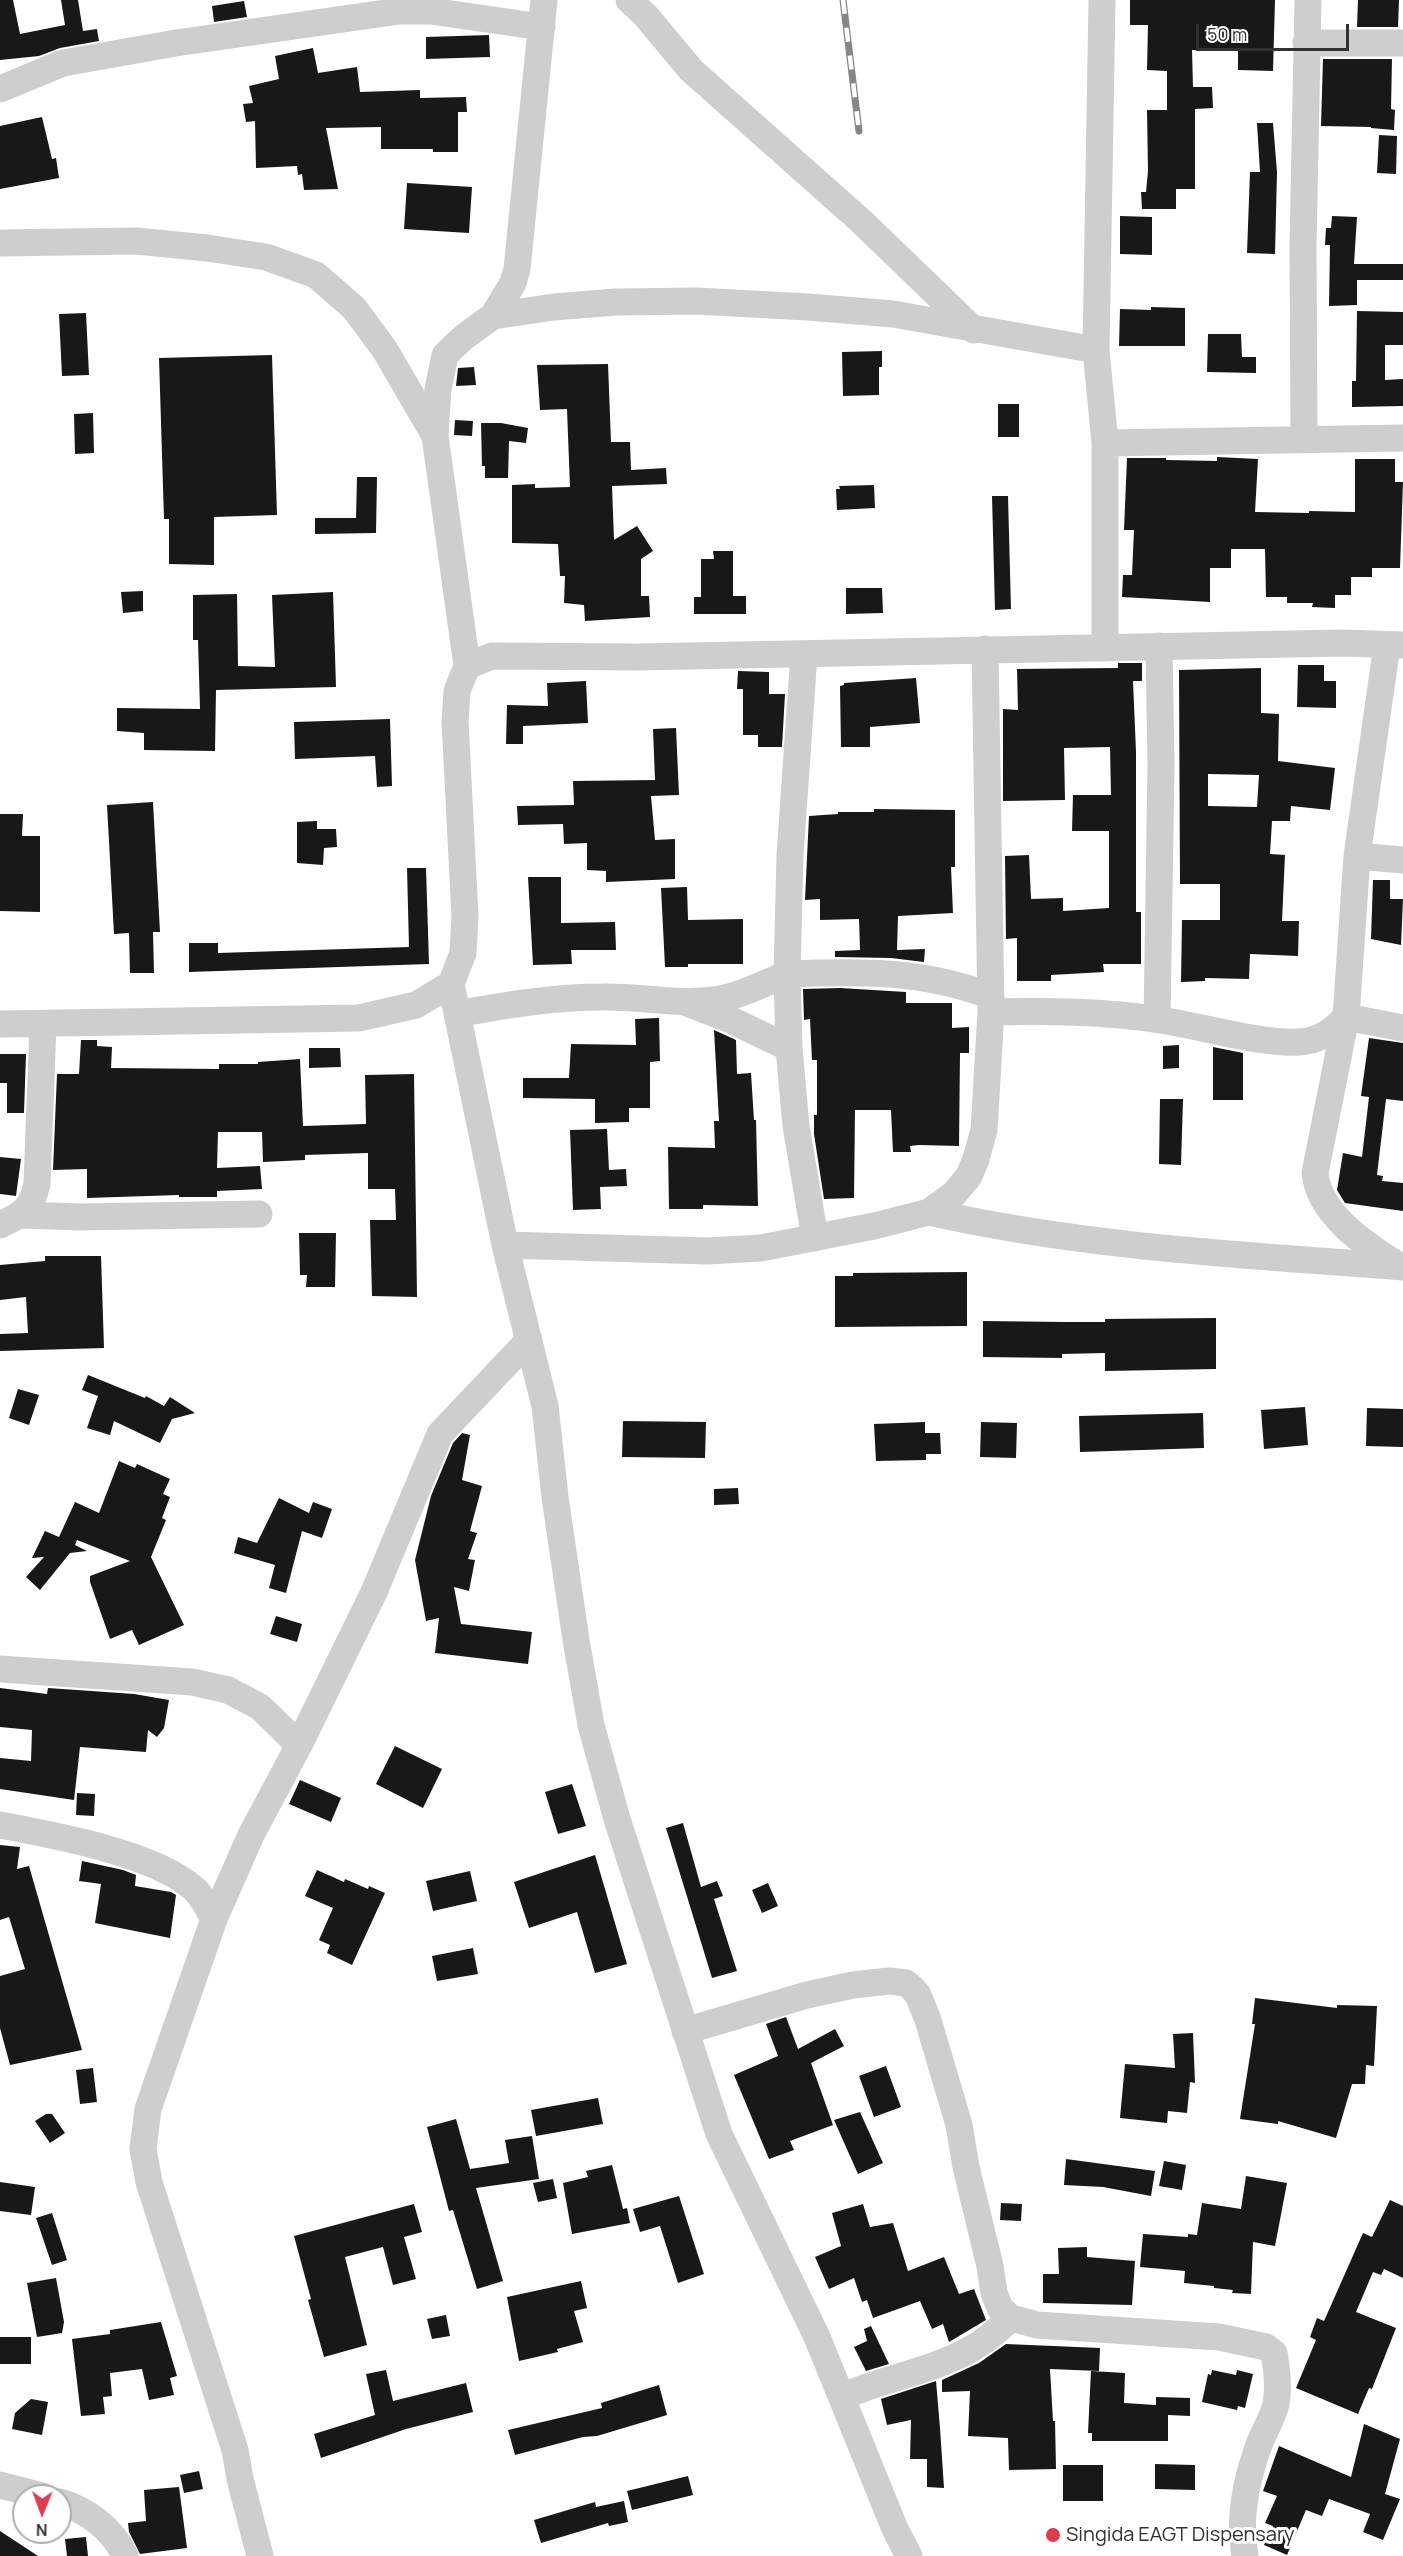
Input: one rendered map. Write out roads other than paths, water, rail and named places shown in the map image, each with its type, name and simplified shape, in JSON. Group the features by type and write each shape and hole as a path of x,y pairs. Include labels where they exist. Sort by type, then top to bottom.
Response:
{"street":[{"path":"544,0 517,270 513,283 493,316 464,337 446,355 440,373 435,435 467,666 457,692 455,721 465,917 463,953 452,984 505,1245 545,1406 555,1497 591,1725 617,1819 719,2133 817,2337 895,2529 909,2556"},
{"path":"629,0 692,69 862,222 974,330"},
{"path":"1102,0 1096,350 1105,443 1105,648"},
{"path":"1304,440 1308,0"},
{"path":"0,89 63,63 187,41 390,12 430,11 542,27"},
{"path":"1306,43 1403,43"},
{"path":"0,243 136,242 183,246 266,257 316,275 354,308 385,350 435,435"},
{"path":"493,316 554,307 616,302 696,302 861,311 893,314 1096,350"},
{"path":"1105,443 1403,438"},
{"path":"467,666 492,657 638,657 1342,642 1395,645 1358,856 1346,1017 1314,1173 1316,1189 1339,1219 1367,1244 1402,1267"},
{"path":"1157,1019 1161,766 1159,646"},
{"path":"505,1245 707,1251 761,1248 929,1212 954,1194 969,1176 984,1130 991,1004 985,649"},
{"path":"804,654 791,845 787,975 789,1048 796,1126 815,1238"},
{"path":"1358,856 1403,860"},
{"path":"457,1014 558,999 604,997 682,1001 714,1000 749,991 787,975 879,972 916,975 944,981 991,1004 1157,1019 1269,1040 1299,1042 1320,1038 1335,1029 1346,1017"},
{"path":"0,1024 359,1017 416,1005 452,984"},
{"path":"682,1001 731,1020 789,1048"},
{"path":"1346,1017 1403,1028"},
{"path":"11,1220 33,1200 37,1184 43,1024"},
{"path":"929,1212 990,1226 1090,1239 1266,1258 1402,1267"},
{"path":"11,1220 259,1214"},
{"path":"260,2556 240,2479 236,2450 149,2182 144,2149 148,2109 214,1919 251,1834 299,1744 374,1592 440,1434 529,1340"},
{"path":"0,1669 192,1682 228,1690 260,1707 299,1744"},
{"path":"0,1825 64,1837 116,1852 165,1870 195,1889 214,1919"},
{"path":"685,2031 807,1995 853,1985 889,1981 906,1983 912,1988 918,1995 928,2020 959,2125 994,2293 1000,2308 1011,2318 1046,2326 1219,2337 1266,2347 1274,2353 1277,2374 1276,2403 1251,2467 1242,2543 1245,2556"},
{"path":"842,2397 869,2385 960,2355 993,2335 1011,2318"},
{"path":"72,2507 96,2519 125,2556"}],"railway":[{"path":"843,0 859,131"}],"place":[{"name":"Singida EAGT Dispensary","path":"1053,2535"}]}
